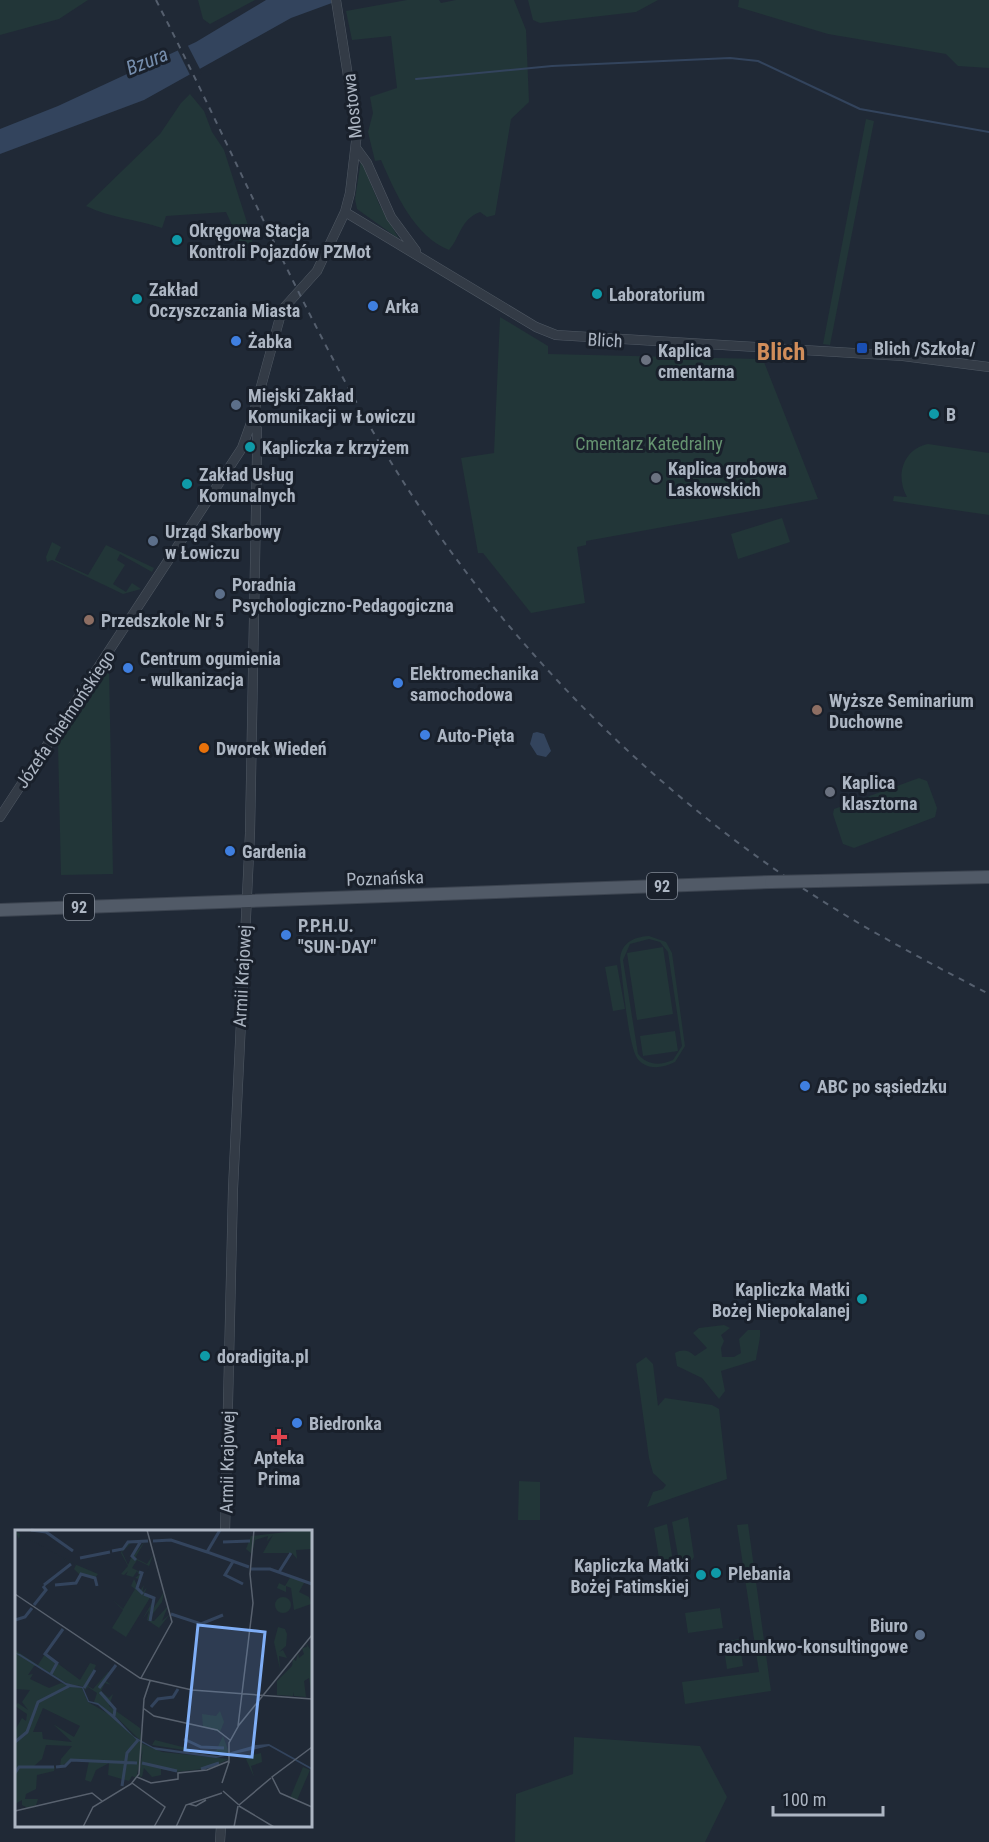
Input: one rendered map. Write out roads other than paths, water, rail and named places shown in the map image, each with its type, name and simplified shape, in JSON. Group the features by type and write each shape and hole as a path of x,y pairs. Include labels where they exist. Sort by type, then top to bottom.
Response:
{"main road":[{"name":"Poznańska","path":"0,910 771,882 989,877"}],"street":[{"name":"Mostowa","path":"336,0 354,107 356,148 345,212"},
{"name":"Blich","path":"356,148 367,163 385,206 404,242"},
{"name":"Blich","path":"345,212 404,242 421,257 536,327 556,335 893,356 989,367"},
{"name":"Józefa Chełmońskiego","path":"0,817 246,441 282,310 315,274 345,212"},
{"name":"Armii Krajowej","path":"225,1530 233,1189 246,902 257,500 257,429 251,423"}],"water":[{"path":"266,0 340,0 291,18 144,100 0,154 0,129 58,106 196,42"},
{"path":"533,733 544,734 551,751 546,757 537,755 530,744"}],"waterway":[{"path":"416,79 552,66 730,58 758,61 860,109 989,132"}],"railway":[{"path":"156,0 297,289 357,403 389,459 429,521 472,580 519,637 568,692 620,744 675,793 732,838 840,912 989,994"}],"place":[{"name":"Okręgowa Stacja Kontroli Pojazdów PZMot","path":"177,240"},
{"name":"Laboratorium","path":"597,294"},
{"name":"Zakład Oczyszczania Miasta","path":"137,299"},
{"name":"Arka","path":"373,306"},
{"name":"Żabka","path":"236,341"},
{"name":"Blich /Szkoła/","path":"862,348"},
{"name":"Kaplica cmentarna","path":"646,360"},
{"name":"Miejski Zakład Komunikacji w Łowiczu","path":"236,405"},
{"name":"B","path":"934,414"},
{"name":"Kapliczka z krzyżem","path":"250,447"},
{"name":"Kaplica grobowa Laskowskich","path":"656,478"},
{"name":"Zakład Usług Komunalnych","path":"187,484"},
{"name":"Urząd Skarbowy w Łowiczu","path":"153,541"},
{"name":"Poradnia Psychologiczno-Pedagogiczna","path":"220,594"},
{"name":"Przedszkole Nr 5","path":"89,620"},
{"name":"Centrum ogumienia - wulkanizacja","path":"128,668"},
{"name":"Elektromechanika samochodowa","path":"398,683"},
{"name":"Wyższe Seminarium Duchowne","path":"817,710"},
{"name":"Auto-Pięta","path":"425,735"},
{"name":"Dworek Wiedeń","path":"204,748"},
{"name":"Kaplica klasztorna","path":"830,792"},
{"name":"Gardenia","path":"230,851"},
{"name":"P.P.H.U. \"SUN-DAY\"","path":"286,935"},
{"name":"ABC po sąsiedzku","path":"805,1086"},
{"name":"Kapliczka Matki Bożej Niepokalanej","path":"862,1299"},
{"name":"doradigita.pl","path":"205,1356"},
{"name":"Biedronka","path":"297,1423"},
{"name":"Apteka Prima","path":"279,1437"},
{"name":"Plebania","path":"716,1573"},
{"name":"Kapliczka Matki Bożej Fatimskiej","path":"701,1575"},
{"name":"Biuro rachunkwo-konsultingowe","path":"920,1635"}],"district":[{"name":"Blich","path":"781,352"}],"water label":[{"name":"Bzura","path":"147,61"}],"park label":[{"name":"Cmentarz Katedralny","path":"649,443"}]}
